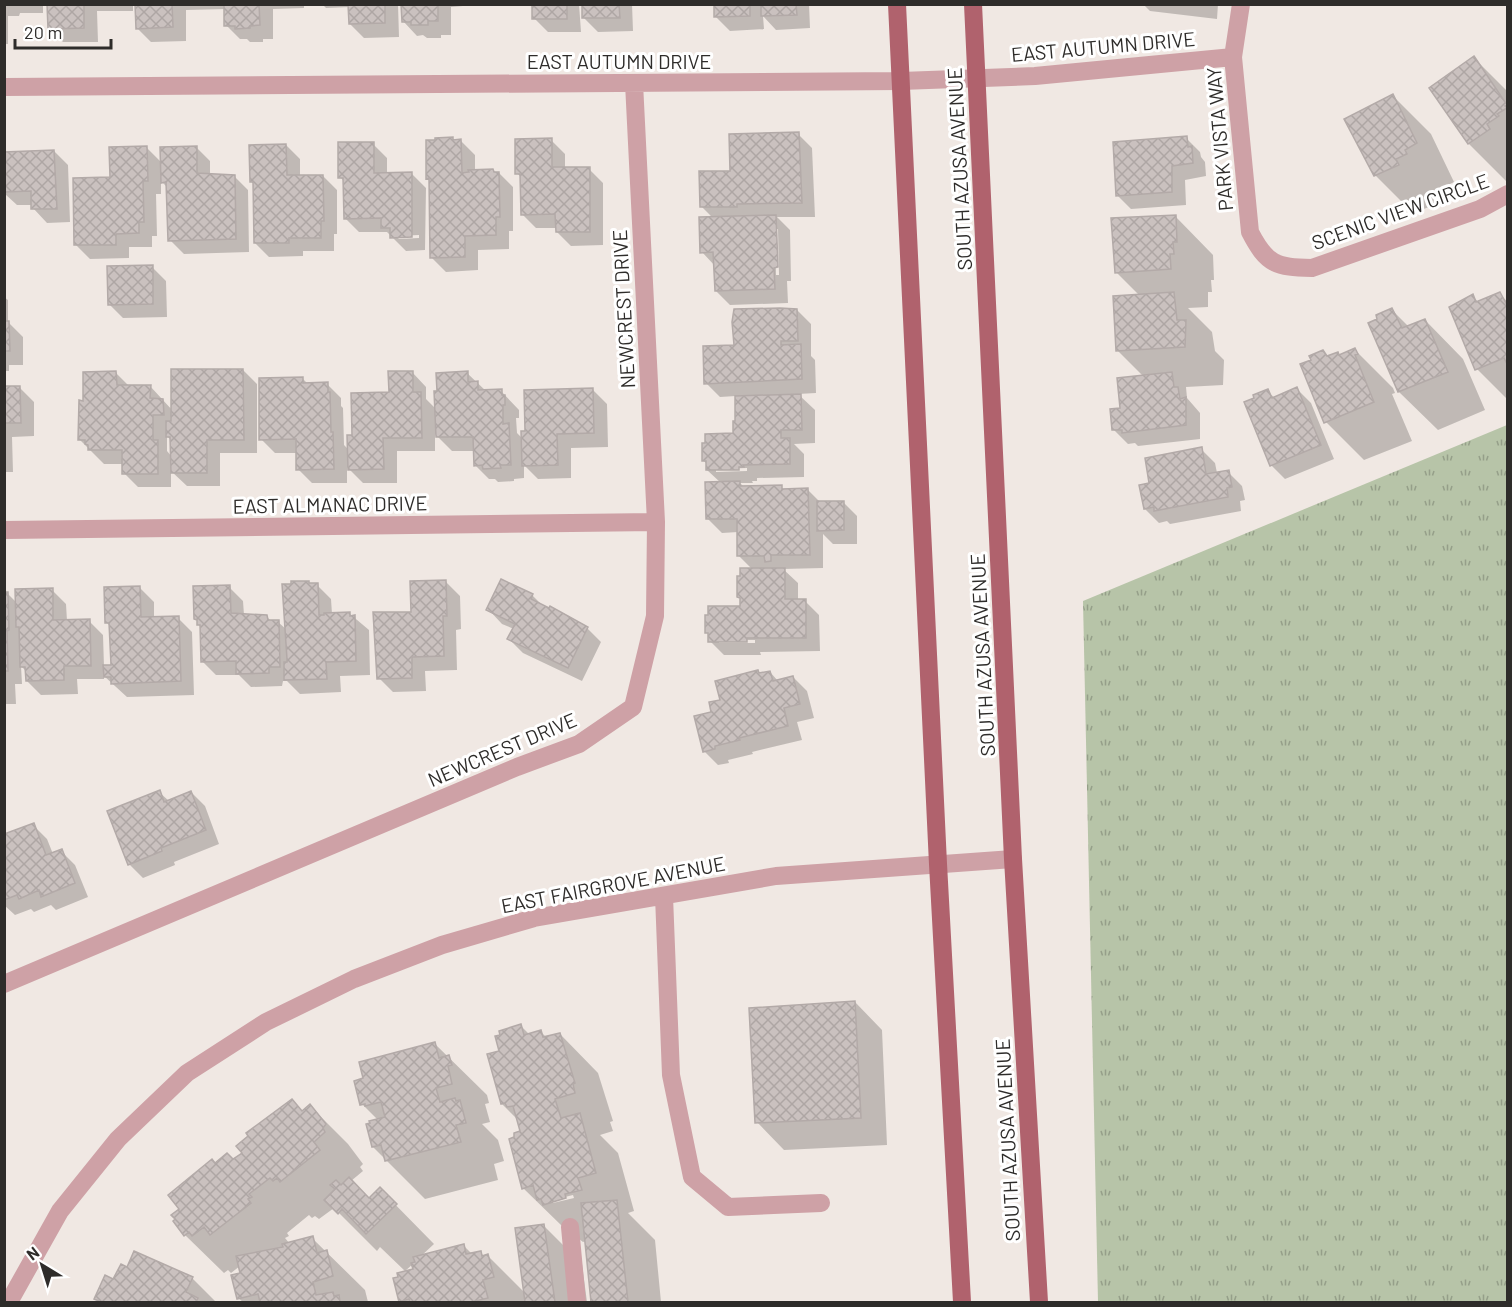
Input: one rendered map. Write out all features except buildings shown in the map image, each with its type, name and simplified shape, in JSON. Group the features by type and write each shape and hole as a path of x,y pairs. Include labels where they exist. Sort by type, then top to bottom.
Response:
{"main road":[{"path":"897,4 938,864 962,1302"},
{"name":"SOUTH AZUSA AVENUE","path":"973,4 1014,860 1039,1302"}],"street":[{"name":"PARK VISTA WAY","path":"1241,4 1233,57 1251,232 1259,249 1272,262"},
{"name":"EAST AUTUMN DRIVE","path":"4,87 901,81 1035,76 1233,57"},
{"name":"NEWCREST DRIVE","path":"4,984 517,767 579,744 633,707 655,616 657,522 634,83"},
{"name":"SCENIC VIEW CIRCLE","path":"1272,262 1291,267 1312,268 1480,209 1508,194"},
{"name":"EAST ALMANAC DRIVE","path":"4,530 657,522"},
{"name":"EAST FAIRGROVE AVENUE","path":"9,1302 60,1211 118,1139 187,1073 266,1022 354,979 442,945 534,918 776,876 1014,860"},
{"path":"664,896 671,1075 692,1177 728,1207 821,1203"},
{"path":"570,1227 576,1302"}],"green space":[{"path":"1507,425 1507,1302 1098,1302 1083,601"}]}
